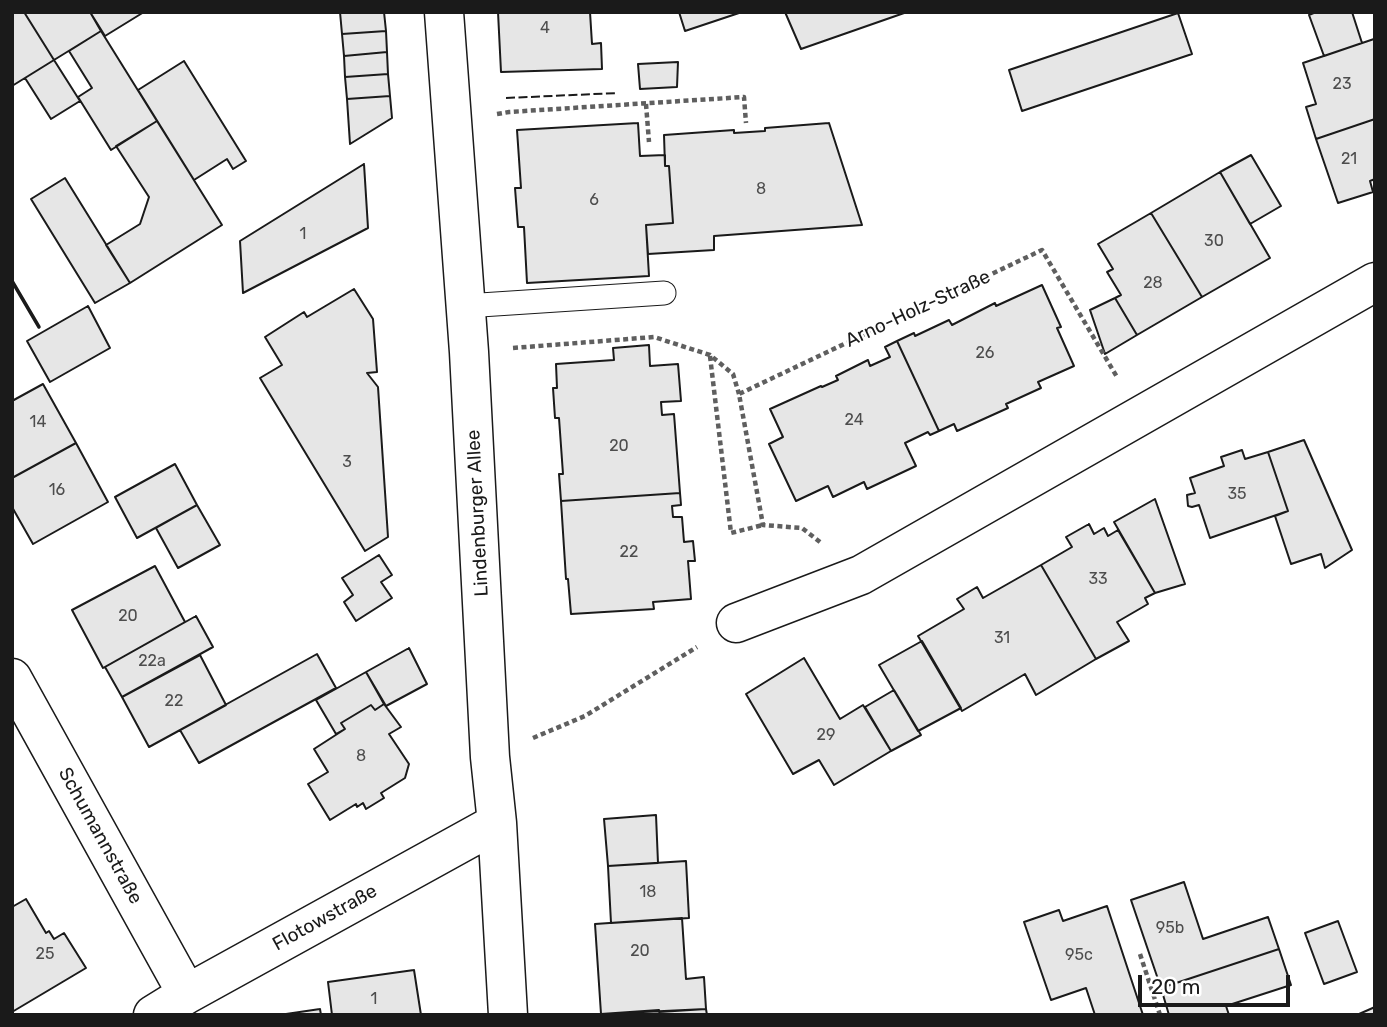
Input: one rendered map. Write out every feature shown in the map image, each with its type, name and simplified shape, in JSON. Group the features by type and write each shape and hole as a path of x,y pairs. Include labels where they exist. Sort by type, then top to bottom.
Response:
{"street":[{"name":"Lindenburger Allee","path":"444,12 470,352 490,757 497,823 508,1015"},
{"path":"736,623 861,575 1375,282"},
{"name":"Schumannstraße","path":"12,678 187,994"},
{"name":"Flotowstraße","path":"153,1015 497,823"}],"lane":[{"path":"465,306 664,293"}],"path":[{"path":"452,123 509,112 744,97 746,122"},
{"path":"646,104 649,142"},
{"name":"Arno-Holz-Straße","path":"739,394 1042,250 1141,416"},
{"path":"470,352 654,337 710,355 733,374 763,525"},
{"path":"710,355 731,533 763,525 802,528 861,575"},
{"path":"490,757 585,716 736,623"},
{"path":"1140,954 1160,1015"}],"building":[{"path":"12,12 24,12 54,60 12,86"},
{"path":"24,12 90,12 101,31 54,60"},
{"path":"90,12 144,12 105,36"},
{"path":"340,12 384,12 386,31 342,34"},
{"path":"498,12 590,12 592,44 601,43 602,69 501,72"},
{"path":"679,12 742,12 685,31"},
{"path":"785,12 907,12 801,49"},
{"path":"1316,12 1352,12 1362,43 1324,56 1309,15"},
{"path":"1178,13 1192,54 1022,111 1009,70"},
{"path":"101,31 157,121 111,150 78,97 92,88 69,51"},
{"path":"386,31 387,52 344,56 342,34"},
{"path":"1374,39 1375,119 1316,139 1306,107 1316,104 1303,63"},
{"path":"387,52 388,74 345,77 344,56"},
{"path":"54,60 80,101 51,119 25,78"},
{"path":"184,61 246,161 233,169 227,159 194,180 138,90"},
{"path":"678,62 677,87 640,89 638,64"},
{"path":"388,74 390,96 347,99 345,77"},
{"path":"390,96 392,118 350,144 347,99"},
{"path":"1375,119 1375,179 1370,181 1373,192 1338,203 1316,139"},
{"path":"157,121 222,225 130,283 106,245 140,224 149,197 116,146"},
{"path":"638,123 640,156 665,155 665,166 669,166 673,223 646,225 649,276 527,283 524,227 518,227 515,188 521,188 517,130"},
{"path":"829,123 862,225 714,236 714,250 648,254 646,225 673,223 669,166 665,166 664,135 734,130 734,133 765,131 765,128"},
{"path":"1251,155 1281,206 1250,224 1220,172"},
{"path":"364,164 368,228 243,293 240,241"},
{"path":"1220,172 1270,258 1202,297 1151,213"},
{"path":"65,178 130,283 95,303 31,199"},
{"path":"1151,213 1202,297 1137,335 1115,298 1121,295 1107,272 1113,269 1098,244"},
{"path":"1042,285 1061,327 1057,328 1074,366 1038,382 1041,388 1006,404 1008,408 957,431 954,424 939,431 897,341 914,333 915,336 949,320 952,325 995,303 996,306"},
{"path":"354,289 373,319 377,372 367,373 378,387 388,537 365,551 260,378 282,365 265,337 304,312 307,317"},
{"path":"1115,298 1137,335 1105,354 1090,310"},
{"path":"88,306 110,348 50,382 27,341"},
{"path":"897,341 939,431 930,435 928,432 905,443 916,466 867,489 864,482 833,497 828,486 796,501 769,444 783,437 770,409 838,380 836,376 868,360 870,366 890,357 885,347"},
{"path":"649,345 650,366 678,364 681,401 661,402 662,415 674,414 680,493 561,501 559,474 563,474 559,418 555,418 553,388 557,388 556,364 614,360 613,348"},
{"path":"43,384 76,443 12,478 12,401"},
{"path":"1304,440 1352,550 1325,568 1321,554 1291,564 1275,516 1288,511 1268,452"},
{"path":"76,443 108,502 33,544 12,507 12,478"},
{"path":"1242,450 1245,459 1268,452 1288,511 1210,538 1199,505 1188,506 1187,495 1195,493 1190,478 1224,466 1221,457"},
{"path":"175,464 197,505 137,538 115,497"},
{"path":"680,493 681,505 672,506 673,517 682,517 684,542 693,541 695,561 688,561 691,599 653,602 654,609 571,614 561,501"},
{"path":"1155,499 1185,584 1155,593 1114,522"},
{"path":"197,505 220,545 178,568 156,528"},
{"path":"1089,524 1094,534 1104,528 1108,536 1118,530 1155,593 1145,598 1148,604 1117,622 1129,641 1096,659 1041,565 1072,547 1066,537"},
{"path":"379,555 392,575 381,582 392,598 356,621 344,602 353,595 342,578"},
{"path":"1041,565 1096,659 1036,695 1025,674 962,711 918,636 964,609 957,599 977,587 983,598"},
{"path":"155,566 185,622 103,668 72,610"},
{"path":"196,616 213,647 122,697 105,667"},
{"path":"922,641 961,708 918,731 879,665"},
{"path":"409,648 427,684 386,706 366,672"},
{"path":"317,654 336,688 199,763 180,730"},
{"path":"200,655 226,705 149,747 122,697"},
{"path":"804,658 840,719 863,705 891,751 834,785 819,760 793,774 746,694"},
{"path":"366,672 384,704 375,710 371,705 341,723 345,729 336,734 316,700"},
{"path":"894,690 921,735 891,751 865,707"},
{"path":"384,704 401,727 389,734 409,764 405,778 381,793 384,798 366,809 363,803 357,807 356,804 330,820 308,784 328,772 314,749 345,729 341,723 371,705 375,710"},
{"path":"656,815 658,863 608,866 604,819"},
{"path":"686,861 689,918 611,923 608,866"},
{"path":"1184,882 1203,939 1268,917 1279,949 1161,988 1131,900"},
{"path":"26,899 46,933 49,931 54,939 64,933 86,968 12,1012 12,907"},
{"path":"1107,906 1143,1015 1095,1015 1086,988 1051,1000 1024,922 1059,910 1063,921"},
{"path":"682,918 686,979 704,977 706,1009 601,1014 595,924"},
{"path":"1338,921 1357,972 1324,984 1305,933"},
{"path":"1279,949 1291,985 1226,1006 1229,1015 1169,1015 1161,988"},
{"path":"414,970 421,1015 332,1015 328,982"},
{"path":"1375,1007 1375,1015 1359,1015 1359,1014"},
{"path":"320,1009 321,1015 286,1015 286,1014"},
{"path":"706,1009 707,1015 601,1014 659,1010"}],"fence":[{"path":"506,98 618,93"}],"wall":[{"path":"12,281 39,327"}]}
